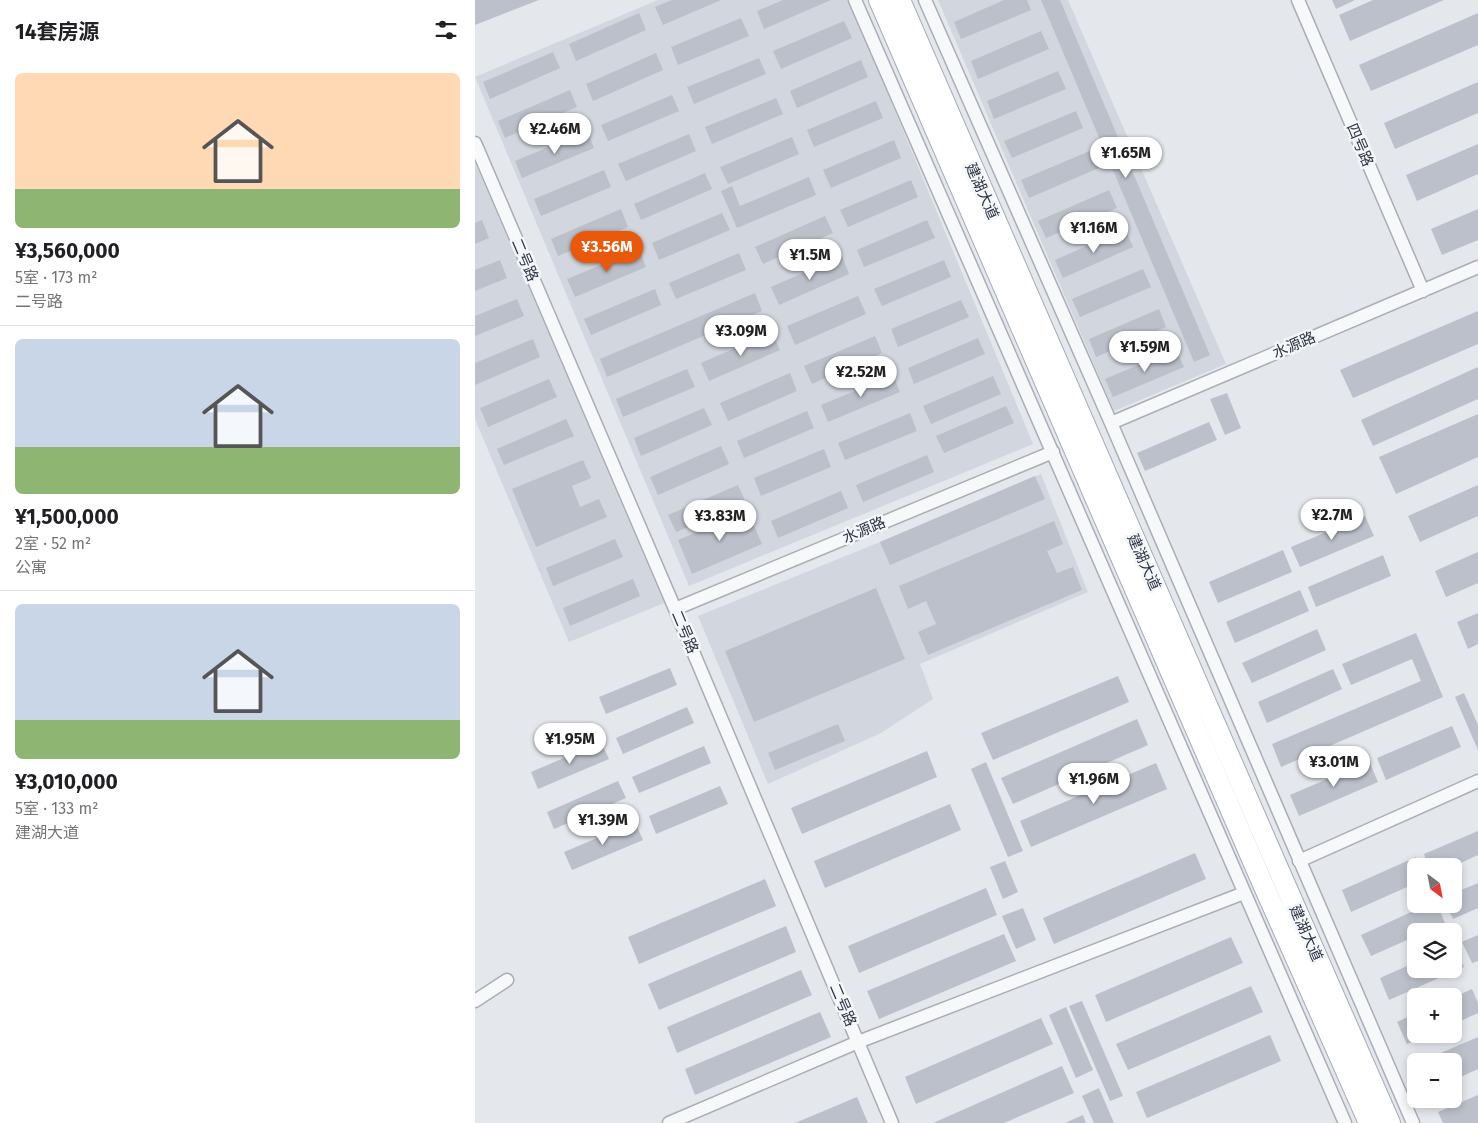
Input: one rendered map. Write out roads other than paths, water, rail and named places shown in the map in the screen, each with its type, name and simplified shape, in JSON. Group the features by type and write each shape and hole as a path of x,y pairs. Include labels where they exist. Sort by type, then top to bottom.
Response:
{"main road":[{"name":"建湖大道","path":"879,0 1262,882 1369,1123"},
{"name":"建湖大道","path":"899,0 1390,1123"}],"street":[{"path":"855,0 1345,1123"},
{"path":"925,0 1111,423 1413,1123"},
{"name":"四号路","path":"1298,0 1423,290"},
{"name":"二号路","path":"475,143 893,1123"},
{"name":"水源路","path":"1111,423 1478,267"},
{"name":"水源路","path":"675,609 1053,452"},
{"path":"1299,862 1478,781"},
{"path":"669,1123 858,1042 1244,893"},
{"path":"475,1001 507,980"}]}
